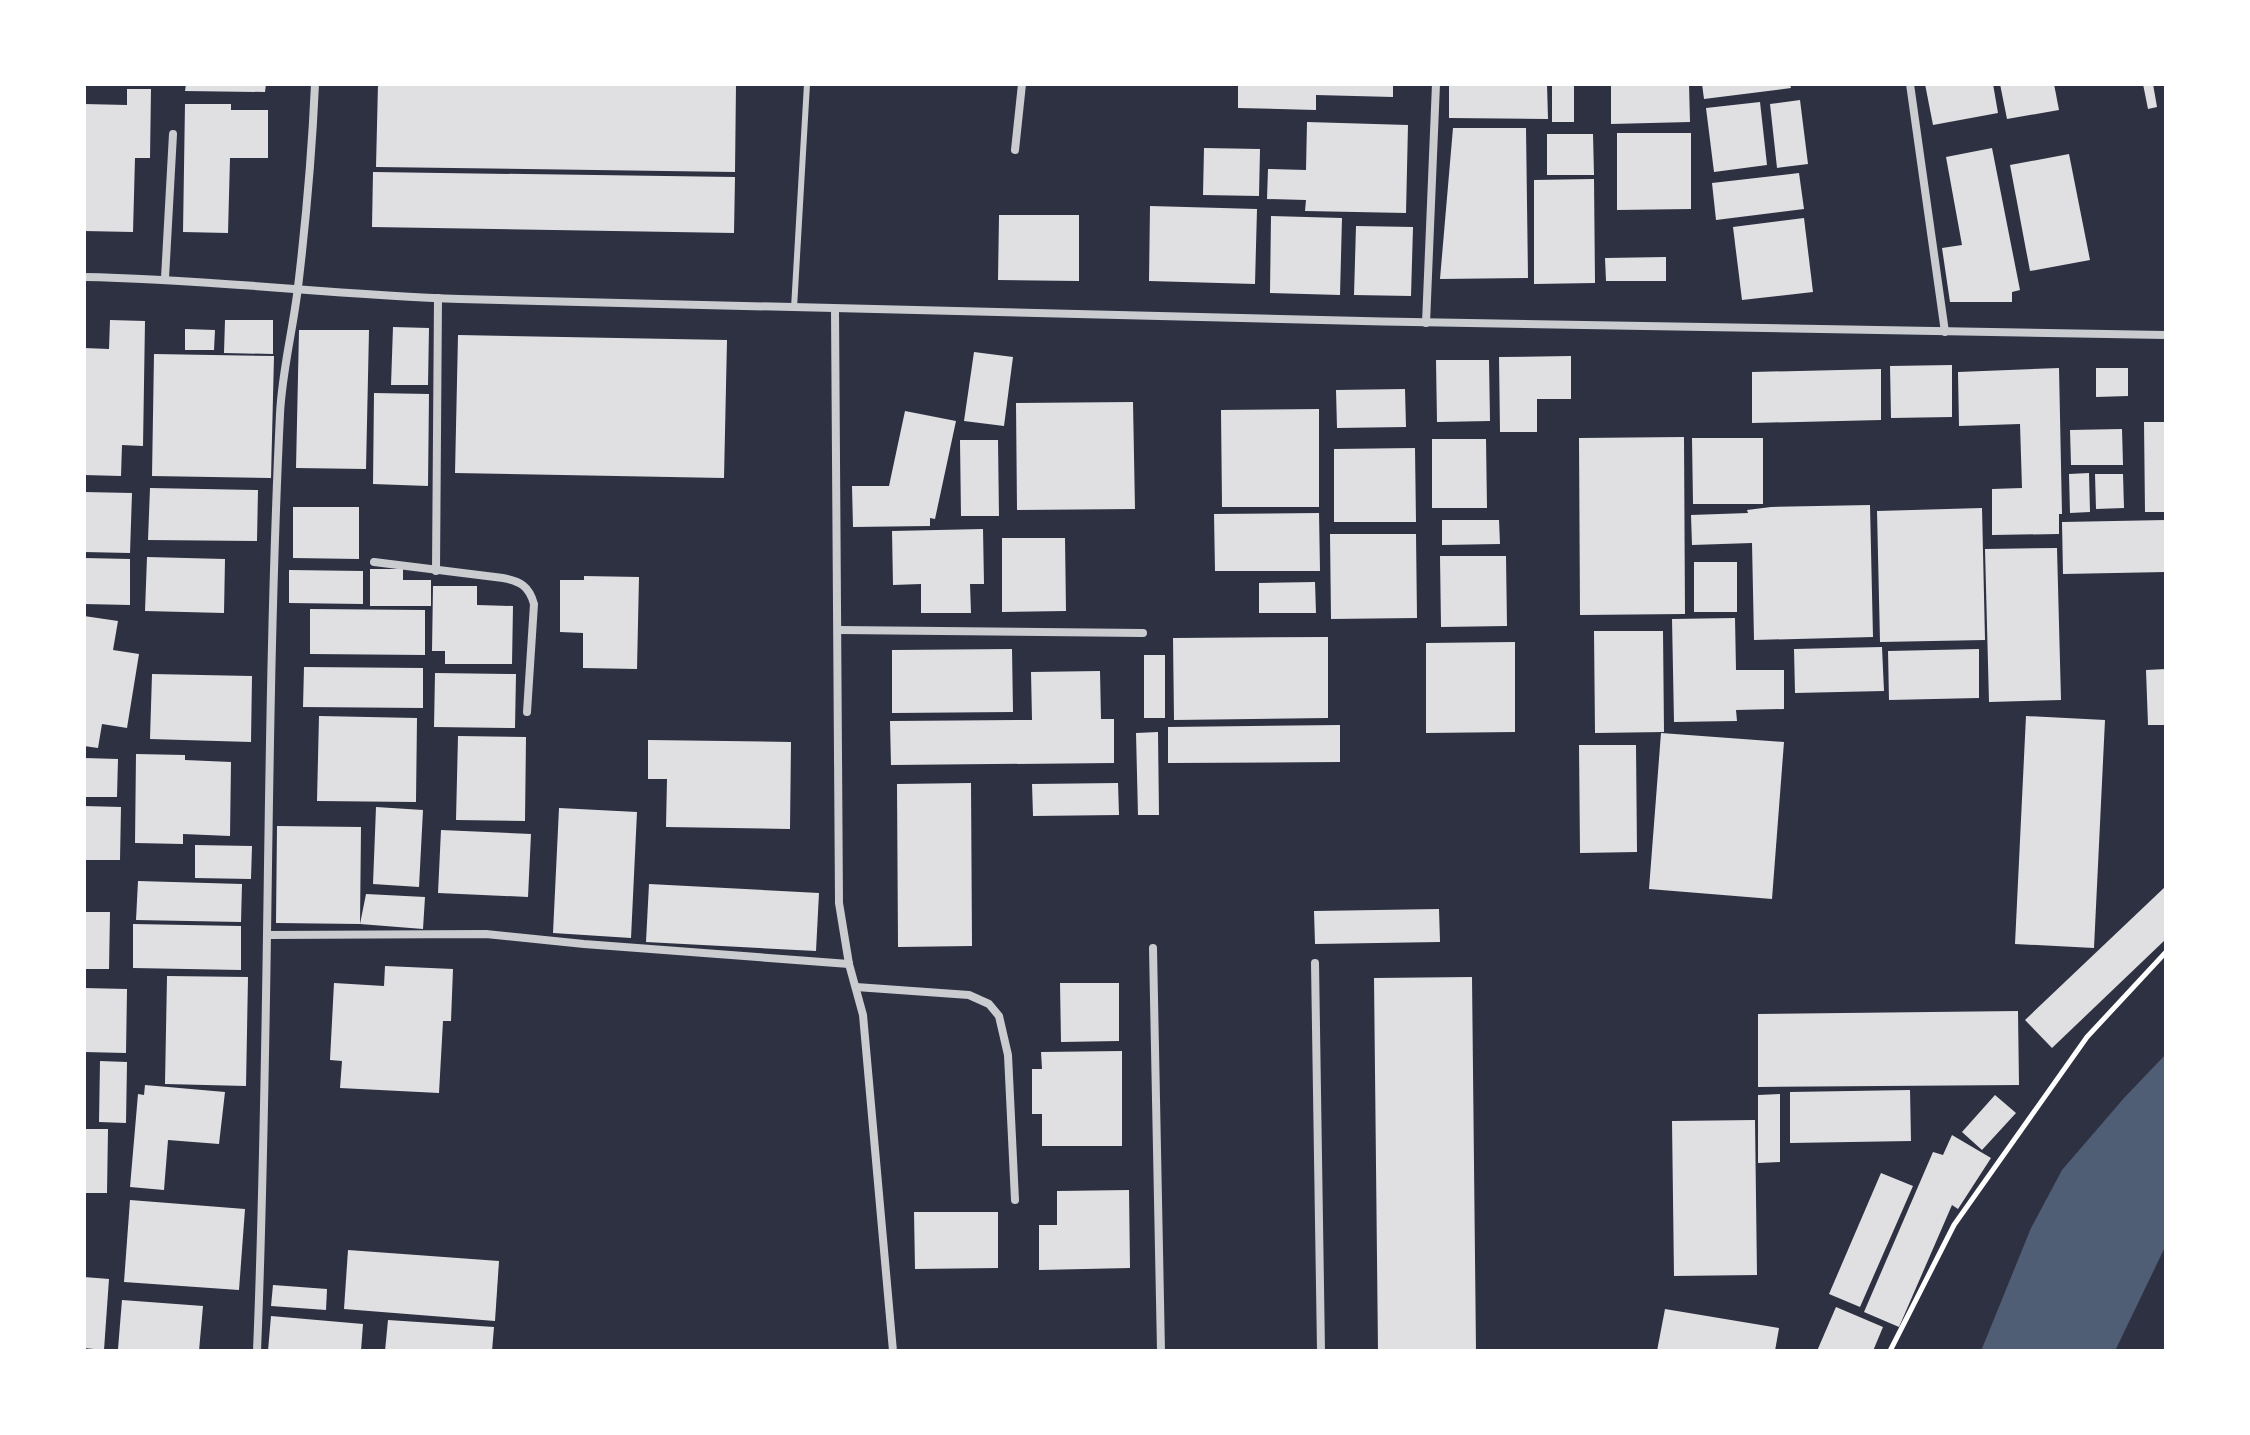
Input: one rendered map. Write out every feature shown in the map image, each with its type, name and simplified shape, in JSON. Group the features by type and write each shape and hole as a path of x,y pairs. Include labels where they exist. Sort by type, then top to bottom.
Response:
{"street":[{"path":"257,1351 263,1199 272,622 280,413 298,289 315,84"},
{"path":"1015,150 1022,84"},
{"path":"1426,323 1436,84"},
{"path":"1910,84 1945,332"},
{"path":"165,278 173,134"},
{"path":"84,277 165,278 438,298 835,310 2166,335"},
{"path":"436,571 438,298"},
{"path":"835,310 839,903 865,1035 893,1351"},
{"path":"374,562 518,581 531,593 534,604 527,712"},
{"path":"839,630 1143,633"},
{"path":"268,935 486,934 849,964"},
{"path":"1153,948 1161,1351"},
{"path":"1315,963 1321,1351"},
{"path":"856,987 969,995 989,1004 999,1016 1008,1055 1015,1200"}],"lane":[{"path":"794,308 807,84"}],"path":[{"path":"1890,1351 1954,1225 2087,1037 2166,952"}],"water":[{"path":"2166,1054 2166,1245 2115,1351 1981,1351 2031,1228 2062,1170"}],"building":[{"path":"186,84 266,84 265,92 185,91"},
{"path":"378,84 736,84 735,172 376,167"},
{"path":"1238,84 1393,84 1393,97 1316,95 1316,110 1238,108"},
{"path":"1449,84 1547,84 1548,119 1449,118"},
{"path":"1552,84 1574,84 1574,122 1552,122"},
{"path":"1611,84 1689,84 1690,122 1611,124"},
{"path":"1702,84 1790,84 1791,88 1704,99"},
{"path":"1925,84 1993,84 1998,113 1933,125"},
{"path":"2000,84 2054,84 2059,110 2007,119"},
{"path":"2143,84 2153,84 2157,107 2148,109"},
{"path":"127,89 151,89 150,158 135,158 133,232 84,231 84,104 127,105"},
{"path":"1800,100 1808,164 1777,168 1770,104"},
{"path":"1760,102 1767,165 1714,172 1706,108"},
{"path":"185,104 231,104 231,110 268,110 268,158 230,158 228,233 183,232"},
{"path":"1307,122 1408,125 1406,213 1305,211 1306,200 1267,199 1268,169 1306,170"},
{"path":"1453,128 1526,128 1528,278 1440,279"},
{"path":"1617,133 1691,133 1691,209 1617,210"},
{"path":"1547,134 1593,134 1594,175 1547,175"},
{"path":"1204,148 1260,149 1259,196 1203,195"},
{"path":"1992,148 2020,290 2012,292 2012,302 1950,302 1942,248 1962,245 1946,157"},
{"path":"2069,154 2090,260 2030,271 2010,165"},
{"path":"373,172 735,177 734,233 372,227"},
{"path":"1799,173 1804,209 1716,220 1712,183"},
{"path":"1594,179 1595,283 1534,284 1534,180"},
{"path":"1150,206 1257,209 1255,284 1149,281"},
{"path":"999,215 1079,215 1079,281 998,280"},
{"path":"1271,216 1342,218 1340,295 1270,293"},
{"path":"1804,218 1813,292 1742,300 1733,227"},
{"path":"1356,226 1413,227 1411,296 1354,295"},
{"path":"1666,257 1666,281 1606,281 1605,258"},
{"path":"110,320 145,321 143,446 122,445 121,476 84,475 84,348 109,349"},
{"path":"225,320 273,320 273,354 224,353"},
{"path":"393,327 429,328 428,385 391,385"},
{"path":"185,329 215,330 214,350 185,350"},
{"path":"299,330 369,330 366,469 296,468"},
{"path":"458,335 727,340 724,478 455,473"},
{"path":"974,352 1013,357 1004,426 964,421"},
{"path":"154,354 274,356 271,478 152,476"},
{"path":"1571,356 1571,399 1537,399 1537,432 1500,432 1499,357"},
{"path":"1436,360 1489,360 1490,421 1437,422"},
{"path":"1952,365 1952,417 1891,418 1890,366"},
{"path":"2059,368 2062,514 2059,514 2059,534 1992,535 1992,489 2022,488 2020,424 1959,426 1958,372"},
{"path":"2096,368 2128,368 2128,396 2096,397"},
{"path":"1881,369 1881,420 1752,423 1752,372"},
{"path":"1405,389 1406,427 1337,428 1336,390"},
{"path":"374,393 429,394 428,486 373,484"},
{"path":"1133,402 1135,509 1017,510 1016,403"},
{"path":"1319,409 1319,507 1222,507 1221,410"},
{"path":"905,411 956,421 935,519 930,518 930,526 853,527 852,486 889,486"},
{"path":"2144,422 2166,422 2166,512 2145,512"},
{"path":"2122,429 2123,465 2071,465 2070,430"},
{"path":"1684,437 1685,614 1580,615 1579,438"},
{"path":"1692,438 1763,438 1763,504 1693,504"},
{"path":"1432,439 1486,439 1487,508 1432,508"},
{"path":"960,440 998,440 999,516 961,516"},
{"path":"1415,448 1416,522 1334,522 1334,449"},
{"path":"2089,473 2090,512 2070,513 2069,474"},
{"path":"2095,474 2123,474 2124,508 2096,509"},
{"path":"150,488 258,490 257,541 148,540"},
{"path":"84,492 132,493 130,553 84,552"},
{"path":"1870,505 1873,637 1754,640 1752,543 1692,545 1691,515 1748,513 1747,510 1771,507"},
{"path":"293,507 359,507 359,559 293,558"},
{"path":"1982,508 1985,640 1880,642 1877,511"},
{"path":"1319,513 1320,571 1215,571 1214,514"},
{"path":"1442,520 1499,520 1500,544 1442,545"},
{"path":"2166,520 2166,572 2063,574 2062,522"},
{"path":"983,529 984,584 970,584 971,613 921,613 921,584 893,585 892,531"},
{"path":"1330,534 1416,534 1417,618 1331,619"},
{"path":"1002,538 1065,538 1066,611 1002,612"},
{"path":"2057,548 2061,700 1989,702 1985,549"},
{"path":"1440,556 1506,556 1507,626 1441,627"},
{"path":"147,557 225,559 224,613 145,611"},
{"path":"84,558 130,559 130,605 84,604"},
{"path":"1694,562 1737,562 1737,612 1694,612"},
{"path":"370,569 403,569 403,580 431,580 431,606 370,606"},
{"path":"289,570 363,571 363,604 289,603"},
{"path":"584,576 639,577 637,669 583,668 583,633 560,632 560,580 584,580"},
{"path":"1315,582 1316,613 1259,613 1259,583"},
{"path":"433,586 477,586 477,605 513,606 512,664 445,664 445,651 432,651"},
{"path":"310,609 425,610 425,655 310,654"},
{"path":"84,616 118,621 113,650 139,654 127,728 102,724 98,748 84,746"},
{"path":"1735,618 1736,670 1784,670 1784,709 1736,710 1737,721 1674,722 1672,619"},
{"path":"1594,631 1663,631 1664,732 1595,733"},
{"path":"1328,637 1328,718 1174,720 1173,638"},
{"path":"1515,642 1515,732 1426,733 1426,643"},
{"path":"1882,647 1884,691 1795,693 1794,649"},
{"path":"1012,649 1013,712 892,713 892,650"},
{"path":"1979,649 1979,698 1889,700 1888,651"},
{"path":"1144,655 1165,655 1165,718 1144,718"},
{"path":"304,667 423,668 423,708 303,707"},
{"path":"2166,669 2166,725 2148,725 2146,670"},
{"path":"1100,671 1101,719 1114,719 1114,763 891,765 890,721 1032,720 1031,672"},
{"path":"435,673 516,674 515,728 434,727"},
{"path":"152,674 252,676 251,742 150,739"},
{"path":"319,716 417,718 416,802 317,801"},
{"path":"2026,716 2105,720 2094,948 2015,944"},
{"path":"1340,725 1340,762 1168,763 1168,727"},
{"path":"1158,732 1159,815 1138,815 1136,733"},
{"path":"1661,733 1784,742 1772,899 1649,889"},
{"path":"458,736 526,737 525,821 456,820"},
{"path":"648,740 791,742 790,829 666,827 667,779 648,779"},
{"path":"1579,745 1636,745 1637,852 1580,853"},
{"path":"136,754 185,755 185,760 231,762 230,836 183,834 183,844 135,843"},
{"path":"84,758 118,759 117,797 84,797"},
{"path":"971,783 972,946 898,947 897,784"},
{"path":"1118,783 1119,815 1033,816 1032,784"},
{"path":"84,806 121,807 120,860 84,860"},
{"path":"376,807 423,810 419,887 373,884"},
{"path":"559,808 637,812 631,938 553,933"},
{"path":"277,826 361,827 360,924 276,923"},
{"path":"441,830 531,834 528,897 438,893"},
{"path":"195,845 252,846 251,879 195,878"},
{"path":"138,881 242,884 241,922 136,920"},
{"path":"649,884 819,893 816,951 646,942"},
{"path":"2166,886 2166,939 2052,1048 2025,1020"},
{"path":"366,894 425,897 423,929 360,924"},
{"path":"1439,909 1440,942 1315,944 1314,911"},
{"path":"84,912 110,912 109,969 84,969"},
{"path":"133,924 241,926 241,970 133,968"},
{"path":"385,966 453,969 451,1021 443,1021 439,1093 340,1088 342,1061 330,1060 334,983 384,986"},
{"path":"167,976 248,977 246,1086 165,1084"},
{"path":"1472,977 1476,1351 1378,1351 1374,978"},
{"path":"1060,983 1119,983 1119,1041 1061,1042"},
{"path":"84,988 127,989 126,1053 84,1052"},
{"path":"2018,1011 2019,1085 1758,1087 1758,1014"},
{"path":"1122,1051 1122,1146 1042,1146 1042,1114 1032,1114 1032,1069 1042,1069 1041,1052"},
{"path":"100,1061 127,1062 126,1123 99,1122"},
{"path":"145,1085 225,1092 219,1144 168,1140 164,1190 130,1187 138,1094 144,1095"},
{"path":"1910,1090 1911,1141 1790,1143 1790,1092"},
{"path":"1780,1094 1780,1162 1758,1163 1758,1095"},
{"path":"1995,1095 2016,1113 1982,1150 1962,1132"},
{"path":"1755,1120 1757,1275 1674,1276 1672,1121"},
{"path":"84,1129 108,1129 107,1193 84,1193"},
{"path":"1952,1135 1991,1158 1958,1209 1952,1205 1899,1327 1864,1312 1933,1152 1943,1155"},
{"path":"1881,1173 1913,1186 1860,1307 1829,1294"},
{"path":"1129,1190 1130,1268 1039,1270 1039,1225 1057,1225 1057,1191"},
{"path":"130,1200 245,1209 239,1290 124,1282"},
{"path":"914,1212 998,1212 998,1268 915,1269"},
{"path":"348,1250 499,1261 495,1321 344,1309"},
{"path":"84,1277 109,1279 104,1350 84,1348"},
{"path":"273,1285 327,1289 326,1310 271,1306"},
{"path":"122,1300 203,1306 199,1351 118,1349"},
{"path":"1836,1307 1883,1327 1873,1351 1817,1351"},
{"path":"1665,1309 1779,1328 1775,1351 1657,1351"},
{"path":"271,1316 363,1324 361,1351 268,1351"},
{"path":"388,1320 494,1327 492,1351 385,1351"}]}
